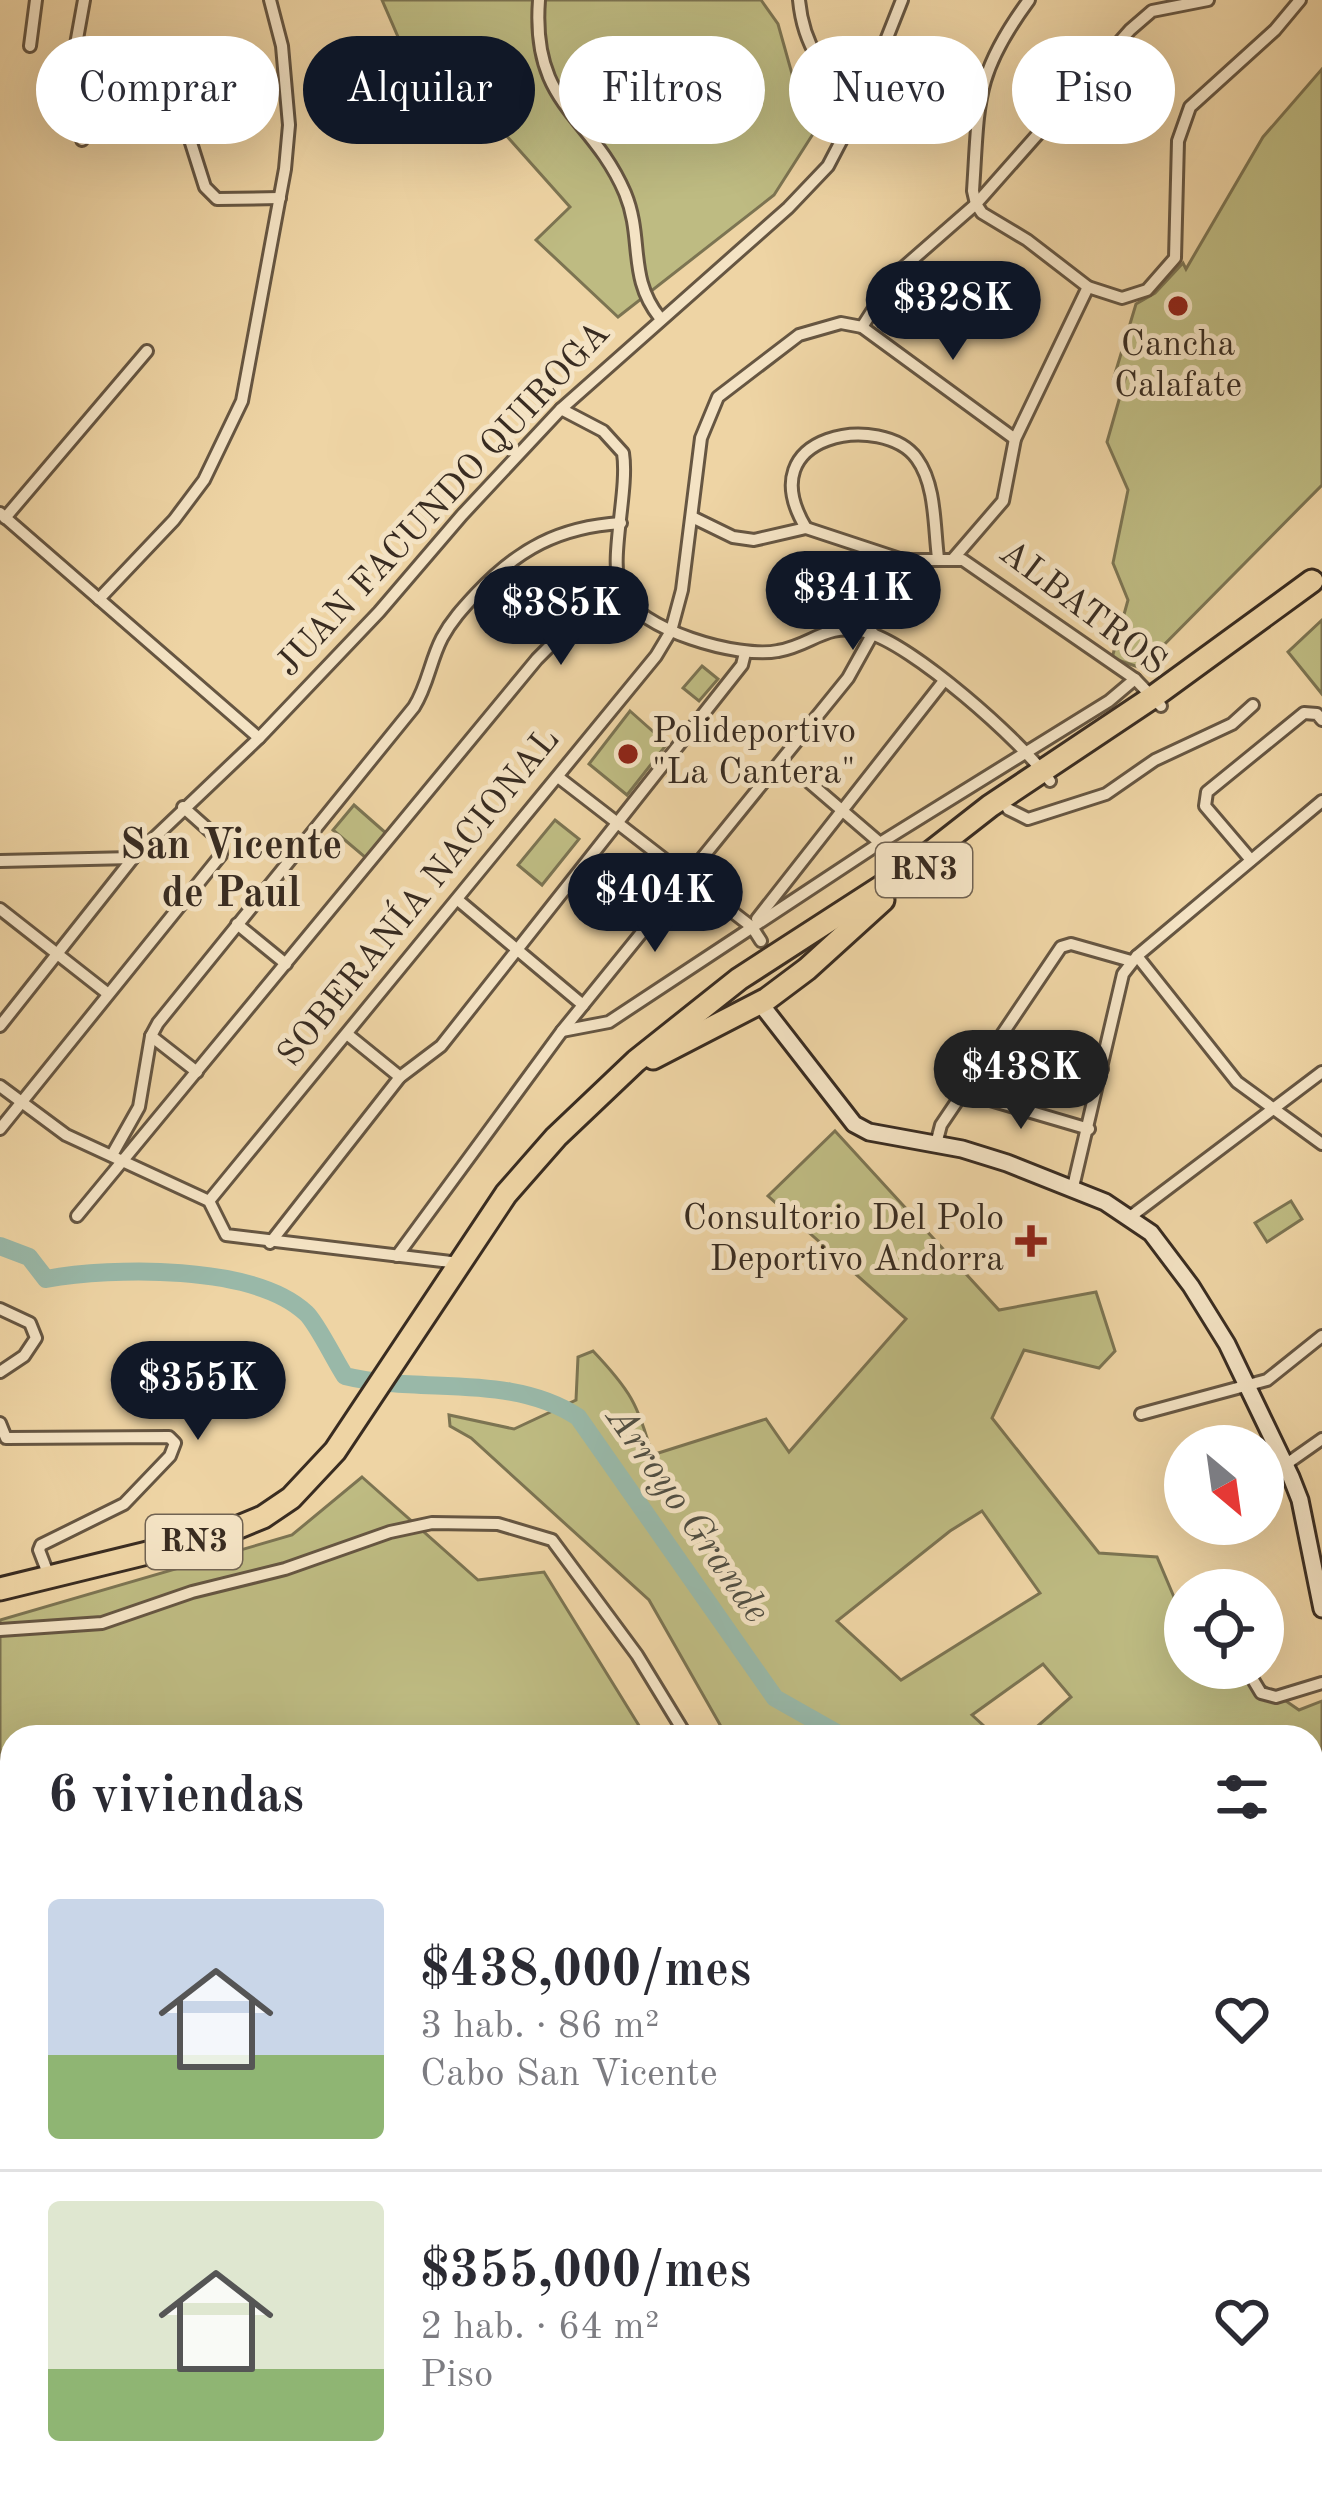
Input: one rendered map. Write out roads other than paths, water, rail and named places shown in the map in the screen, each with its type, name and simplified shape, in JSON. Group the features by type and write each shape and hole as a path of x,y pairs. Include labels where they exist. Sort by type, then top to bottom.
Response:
{"highway":[{"name":"RN3","path":"0,1589 217,1536 263,1516 305,1487 351,1428 530,1163 616,1080 739,979 760,953 787,946 912,867 1157,701 1317,576"},
{"name":"RN3","path":"616,1080 785,986 872,909 1046,776"},
{"path":"787,946 804,954 807,969"},
{"path":"739,979 742,998 757,1005"}],"street":[{"path":"30,46 36,0"},
{"path":"79,36 84,0"},
{"path":"99,599 184,506 235,422 280,198 290,105 270,0"},
{"path":"538,0 547,77 624,192 636,233 640,287 660,318"},
{"path":"799,0 807,36"},
{"name":"JUAN FACUNDO QUIROGA","path":"888,36 902,0"},
{"path":"1029,0 1002,36 982,79 973,190 976,204 982,213 1027,240 1088,287 1108,296 1134,297 1162,276 1174,258 1178,141 1190,106 1261,44 1300,0"},
{"path":"1015,439 862,327 896,274 976,204 1144,17 1152,10 1208,0"},
{"path":"193,144 206,187 217,200 280,198"},
{"name":"JUAN FACUNDO QUIROGA","path":"0,1026 134,858 259,738 379,612 560,409 810,187 840,144"},
{"path":"953,559 1003,501 1015,439 1088,287"},
{"name":"SOBERANÍA NACIONAL","path":"209,1202 656,656 671,631 682,590 701,438 718,397 799,335 841,323 862,327"},
{"path":"147,351 3,515 259,738"},
{"path":"560,409 603,431 623,453 618,578 625,597 650,620 746,653 776,652 830,629 873,633 895,643 944,682 1027,751 1046,776"},
{"path":"806,528 791,487 796,462 817,444 863,435 900,444 921,464 928,480 938,558"},
{"name":"ALBATROS","path":"692,517 733,537 754,540 806,528 903,560 953,559 974,566 1135,679 1157,701"},
{"path":"112,1154 139,1107 151,1036 414,707 444,634 501,567 528,547 556,533 621,523"},
{"path":"77,1216 485,720 578,618 625,597"},
{"path":"397,1256 562,1031 848,677 873,633"},
{"path":"269,1243 400,1077 441,1046 742,665 746,653"},
{"path":"562,1031 609,1022 880,843 1109,701 1135,679"},
{"path":"752,927 944,682"},
{"path":"1008,809 1028,819 1106,794 1155,760 1232,724 1252,705"},
{"path":"1251,860 1203,800 1304,713 1319,717"},
{"path":"558,777 752,927 760,953"},
{"path":"809,782 880,843"},
{"path":"1073,1187 1123,974 1134,959 1322,801"},
{"path":"0,1129 221,855 220,840 183,807"},
{"path":"0,861 134,858"},
{"path":"458,900 583,1005"},
{"path":"0,930 5,913 107,993"},
{"path":"237,924 286,964"},
{"path":"936,1144 940,1125 1066,944 1134,959 1228,1072 1322,1144"},
{"path":"776,1021 785,986"},
{"path":"757,1005 776,1021 854,1124 869,1132 1007,1163 1073,1187 1150,1233 1227,1344 1285,1466 1300,1501 1322,1609"},
{"path":"347,1034 400,1077"},
{"path":"151,1036 197,1072"},
{"path":"996,1046 1102,1069"},
{"path":"1130,1217 1322,1072"},
{"path":"0,1086 66,1135 209,1202 226,1234 269,1243 459,1263"},
{"path":"961,1096 980,1097 1089,1129"},
{"path":"0,1309 29,1323 36,1338 24,1356 0,1372"},
{"path":"1141,1414 1267,1380 1322,1336"},
{"path":"0,1423 3,1438 169,1437 175,1443 170,1456 124,1504 41,1545 38,1550 49,1576"},
{"path":"1285,1466 1322,1438"},
{"path":"0,1630 102,1623 432,1523 499,1524 552,1540 638,1655 680,1725"},
{"path":"1259,1689 1276,1697 1322,1683"}],"waterway":[{"name":"Arroyo Grande","path":"0,1246 29,1257 46,1279 107,1272 181,1273 253,1285 306,1313 345,1376 524,1394 578,1417 775,1698 823,1725"}],"place":[{"name":"Cancha Calafate","path":"1178,306"},
{"name":"Polideportivo \"La Cantera\"","path":"628,754"},
{"name":"Consultorio Del Polo Deportivo Andorra","path":"1031,1241"}],"district":[{"name":"San Vicente de Paul","path":"231,871"}]}
